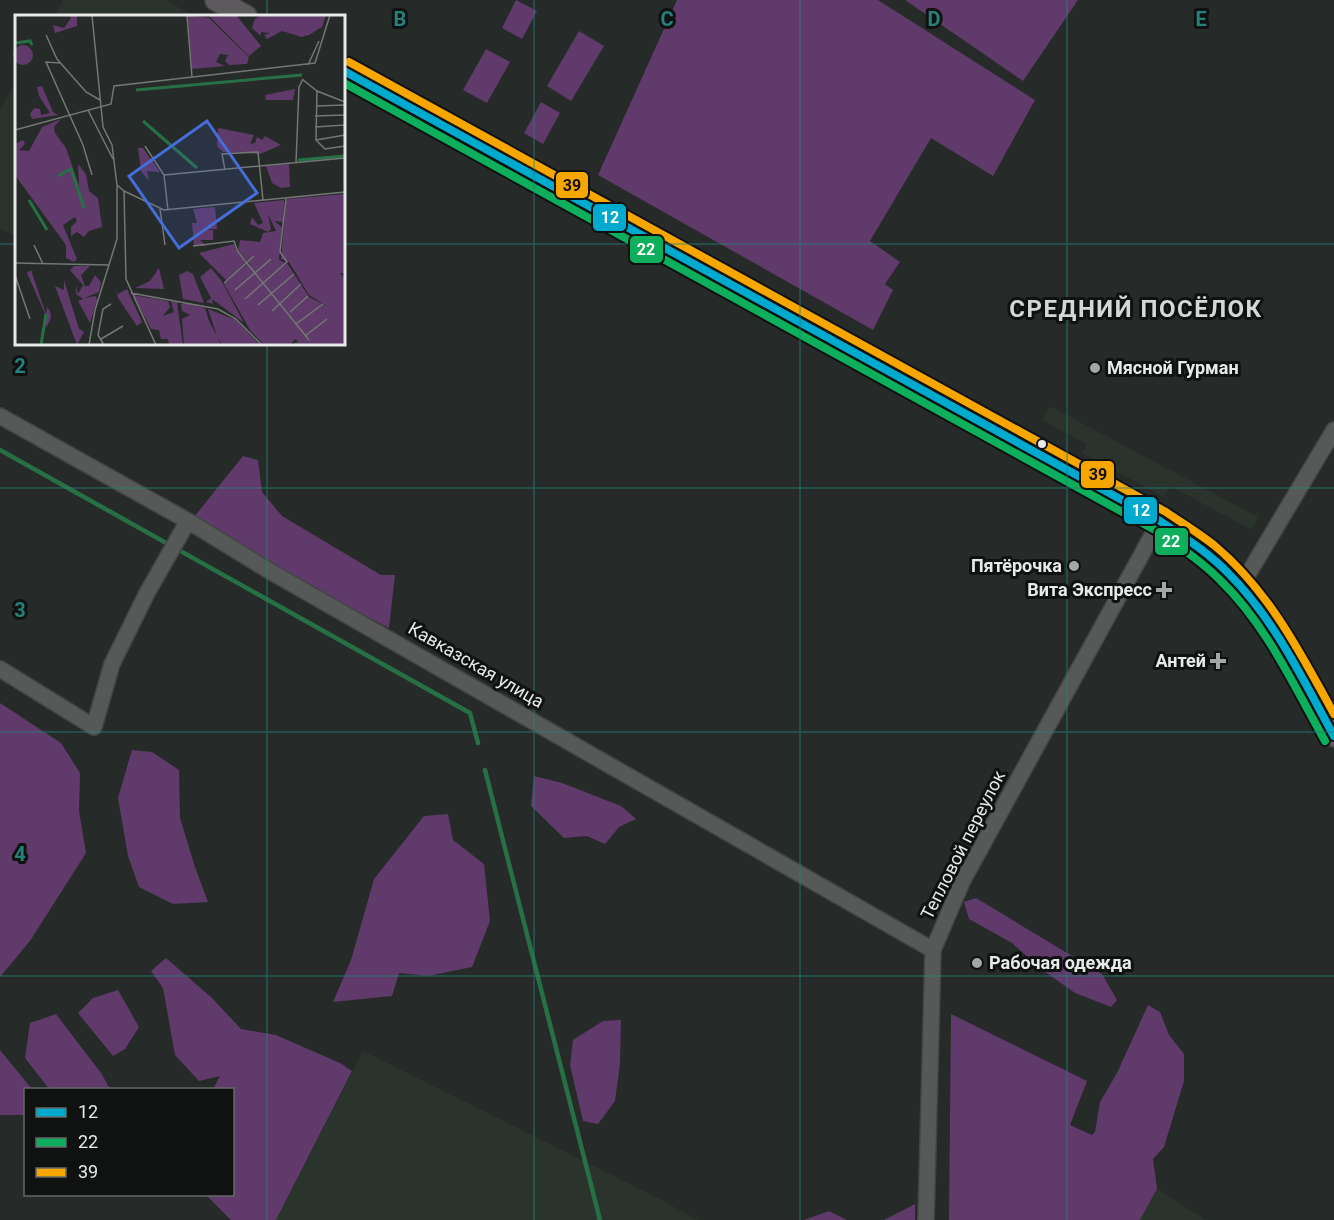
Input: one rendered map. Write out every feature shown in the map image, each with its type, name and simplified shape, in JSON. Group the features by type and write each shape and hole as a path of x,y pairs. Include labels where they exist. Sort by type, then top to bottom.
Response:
{"street":[{"path":"216,0 244,15"},
{"path":"345,72 1160,521 1209,555 1241,586 1276,636 1334,736"},
{"name":"Кавказская улица","path":"0,416 184,527 273,573 933,950"},
{"path":"1241,586 1334,430"},
{"name":"Тепловой переулок","path":"926,1220 933,950 962,882 1160,521"},
{"path":"0,669 94,726 112,664 147,593 184,527"}],"shaded area":[{"path":"63,0 166,0 192,15 55,15"},
{"path":"516,0 537,11 522,39 502,28"},
{"path":"677,0 878,0 1035,100 993,176 931,138 870,241 900,262 885,284 893,290 873,330 598,175"},
{"path":"905,0 1078,0 1023,81"},
{"path":"579,31 604,46 571,101 547,86"},
{"path":"486,49 510,62 487,103 463,90"},
{"path":"15,83 15,237 0,228 0,110"},
{"path":"541,102 560,113 543,144 524,133"},
{"path":"1050,406 1258,517 1252,530 1170,486 1164,497 1082,453 1086,444 1042,420"},
{"path":"243,456 258,460 262,492 282,516 381,575 395,575 389,628 301,583 194,517"},
{"path":"0,703 61,743 80,773 79,811 86,853 30,941 0,977"},
{"path":"132,750 152,752 179,770 180,818 208,902 173,904 139,887 128,856 118,798"},
{"path":"534,776 562,783 621,806 636,819 619,827 605,844 587,836 564,838 531,806"},
{"path":"448,814 453,840 484,864 490,921 472,967 428,976 399,973 392,996 333,1002 351,960 374,879 424,816"},
{"path":"976,898 1102,974 1117,1000 1111,1007 1075,993 1041,969 1012,943 969,919 964,902"},
{"path":"166,958 212,998 241,1029 276,1035 340,1063 352,1071 276,1220 231,1220 207,1196 234,1196 234,1088 214,1088 220,1076 199,1081 175,1055 163,988 151,971"},
{"path":"118,990 139,1027 125,1049 113,1056 78,1013 93,998"},
{"path":"1148,1005 1160,1012 1169,1035 1184,1054 1184,1081 1164,1147 1153,1159 1157,1189 1140,1220 949,1220 951,1014 1087,1081 1070,1125 1092,1135 1095,1132 1100,1102 1117,1073"},
{"path":"56,1014 101,1073 109,1088 48,1088 25,1058 30,1023"},
{"path":"621,1020 620,1064 615,1101 598,1124 583,1121 570,1065 573,1040 603,1021"},
{"path":"0,1050 31,1088 24,1088 24,1115 0,1115"},
{"path":"363,1051 658,1198 698,1220 276,1220"},
{"path":"1157,1189 1206,1220 1140,1220"},
{"path":"915,1204 915,1220 884,1220"},
{"path":"829,1211 847,1220 804,1220"}],"waterway":[{"path":"0,450 470,713 478,743"},
{"path":"485,770 600,1220"}],"transit line":[{"name":"39","path":"349,62 1166,512 1215,546 1252,583 1282,624 1334,714"},
{"name":"12","path":"345,72 1178,533 1221,566 1260,611 1287,651 1334,736"},
{"name":"22","path":"345,84 1155,530 1205,566 1236,597 1278,656 1325,741"}],"place":[{"name":"Мясной Гурман","path":"1095,368"},
{"name":"Пятёрочка","path":"1074,566"},
{"name":"Вита Экспресс","path":"1164,590"},
{"name":"Антей","path":"1218,661"},
{"name":"Рабочая одежда","path":"977,963"}],"district":[{"name":"СРЕДНИЙ ПОСЁЛОК","path":"1136,309"}]}
